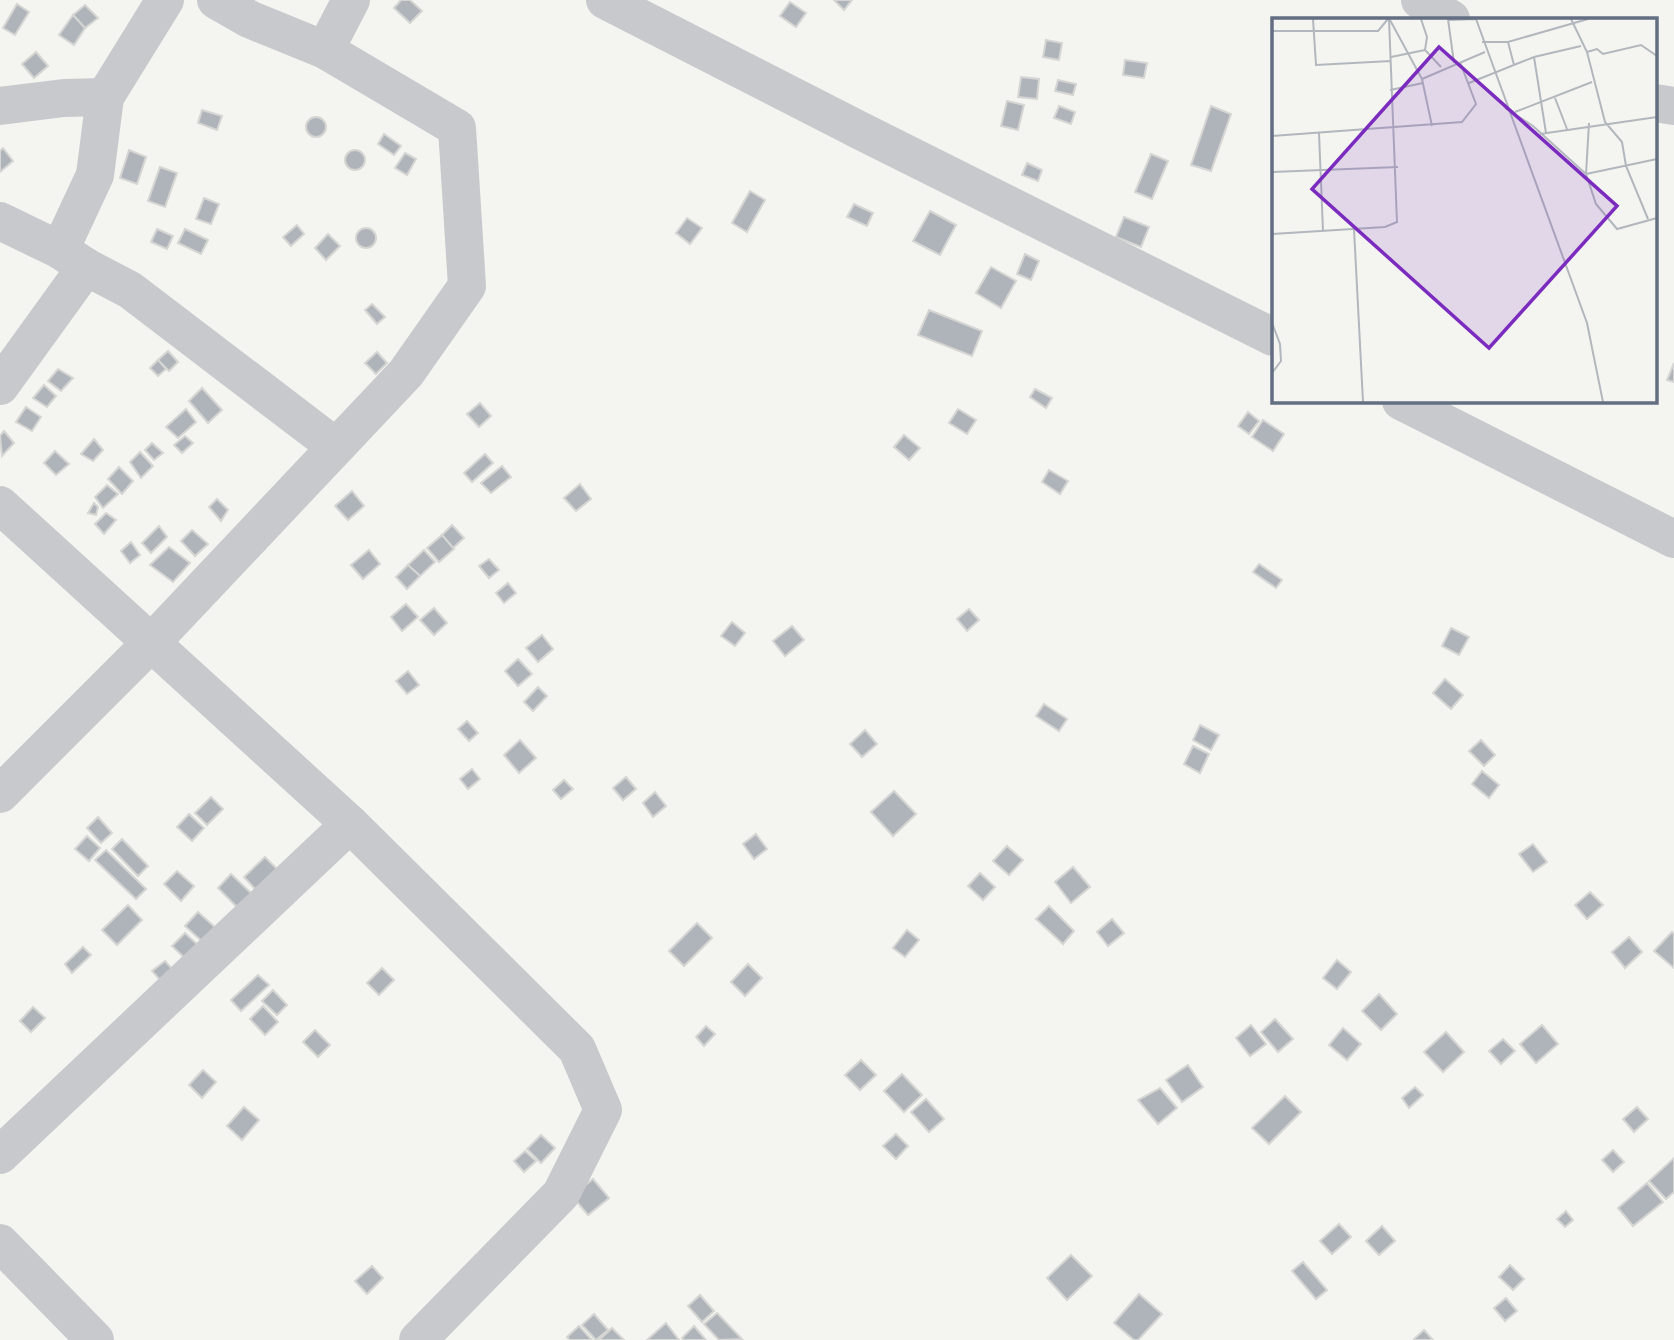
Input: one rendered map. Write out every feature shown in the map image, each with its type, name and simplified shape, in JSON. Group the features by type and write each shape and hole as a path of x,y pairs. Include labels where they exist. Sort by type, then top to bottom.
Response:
{"street":[{"path":"0,794 152,642 406,373 467,286 457,128 325,50 249,19 216,0"},
{"path":"325,50 351,0"},
{"path":"1420,0 1449,18"},
{"path":"628,5 1272,336"},
{"path":"0,386 73,259 94,175 105,97 151,6"},
{"path":"0,106 64,98 105,97"},
{"path":"1656,103 1674,106"},
{"path":"0,221 130,290 336,447"},
{"path":"1403,402 1674,539"},
{"path":"0,505 350,824 577,1049 603,1110 561,1194 418,1340"},
{"path":"0,1155 350,824"},
{"path":"0,1243 95,1340"}],"building":[{"path":"401,0 410,0 422,11 410,23 394,8"},
{"path":"834,0 852,0 844,10"},
{"path":"790,2 806,13 796,27 780,16"},
{"path":"17,4 29,12 15,35 3,28"},
{"path":"85,5 98,18 85,28 73,15"},
{"path":"73,15 85,28 74,45 59,35"},
{"path":"1046,40 1062,43 1059,60 1043,57"},
{"path":"36,52 48,66 34,78 22,64"},
{"path":"1125,60 1147,63 1144,78 1123,75"},
{"path":"1021,77 1039,79 1037,99 1018,97"},
{"path":"1058,80 1076,84 1073,95 1055,91"},
{"path":"1007,101 1024,105 1018,130 1001,126"},
{"path":"1059,106 1075,112 1071,124 1054,118"},
{"path":"1211,106 1231,114 1211,171 1191,165"},
{"path":"202,110 222,116 217,130 198,123"},
{"path":"316,117 323,120 326,127 323,134 316,137 309,134 306,127 309,120"},
{"path":"384,134 401,146 394,155 378,144"},
{"path":"3,148 13,161 0,172 0,151"},
{"path":"129,150 146,157 137,184 120,178"},
{"path":"355,150 362,153 365,160 362,167 355,170 348,167 345,160 348,153"},
{"path":"405,153 416,159 407,175 395,168"},
{"path":"1151,154 1168,161 1152,199 1135,192"},
{"path":"1027,163 1042,170 1038,181 1022,175"},
{"path":"160,167 177,173 165,207 148,201"},
{"path":"750,191 765,200 747,232 732,223"},
{"path":"204,198 219,204 211,224 196,219"},
{"path":"854,204 873,213 867,226 847,217"},
{"path":"930,211 956,225 940,255 913,241"},
{"path":"1124,217 1149,227 1141,247 1116,237"},
{"path":"687,218 702,228 690,244 676,233"},
{"path":"297,225 304,234 291,246 283,237"},
{"path":"366,228 373,231 376,238 373,245 366,248 359,245 356,238 359,231"},
{"path":"157,229 173,236 167,249 151,242"},
{"path":"185,229 208,240 201,254 178,243"},
{"path":"328,234 340,246 326,260 315,248"},
{"path":"1025,254 1039,261 1031,280 1017,274"},
{"path":"991,267 1016,281 1001,308 976,293"},
{"path":"372,304 385,317 377,324 365,310"},
{"path":"929,310 982,331 972,356 918,335"},
{"path":"168,351 178,362 169,371 158,360"},
{"path":"377,352 387,363 376,374 365,363"},
{"path":"158,360 166,369 158,376 150,368"},
{"path":"1674,363 1674,382 1667,380"},
{"path":"58,369 73,378 61,391 48,381"},
{"path":"44,385 56,396 47,407 33,398"},
{"path":"202,388 222,410 208,423 189,401"},
{"path":"1035,389 1052,398 1046,408 1030,397"},
{"path":"480,403 491,416 479,427 467,414"},
{"path":"26,407 41,417 32,431 16,422"},
{"path":"186,409 196,422 178,438 166,427"},
{"path":"958,409 976,420 967,434 949,423"},
{"path":"1248,412 1259,421 1249,434 1238,426"},
{"path":"1263,420 1284,434 1273,451 1252,437"},
{"path":"4,431 14,443 2,456 0,436"},
{"path":"904,435 920,448 909,460 894,447"},
{"path":"185,436 193,443 182,453 174,445"},
{"path":"94,439 103,450 93,461 81,454"},
{"path":"152,443 163,453 154,460 145,450"},
{"path":"55,451 69,464 56,475 44,463"},
{"path":"140,452 153,466 141,478 130,462"},
{"path":"485,454 493,463 472,482 464,473"},
{"path":"502,466 511,477 491,493 481,483"},
{"path":"119,467 133,481 122,494 108,479"},
{"path":"1049,470 1068,481 1060,494 1042,482"},
{"path":"580,484 591,499 576,511 564,498"},
{"path":"107,485 118,494 103,508 95,497"},
{"path":"352,491 364,506 348,520 335,506"},
{"path":"217,499 228,510 221,521 209,507"},
{"path":"94,503 98,507 96,515 88,513"},
{"path":"106,513 116,520 104,534 95,524"},
{"path":"452,525 464,538 453,548 442,535"},
{"path":"159,526 167,537 151,553 142,543"},
{"path":"192,530 208,544 195,556 181,541"},
{"path":"442,535 454,549 439,562 427,548"},
{"path":"131,542 140,555 130,563 121,551"},
{"path":"169,547 190,563 173,582 150,565"},
{"path":"369,550 380,564 363,579 351,565"},
{"path":"424,550 435,562 420,576 408,565"},
{"path":"489,559 499,570 489,578 479,566"},
{"path":"1259,564 1282,580 1276,588 1253,572"},
{"path":"408,565 420,576 407,589 396,577"},
{"path":"508,583 516,593 504,603 496,593"},
{"path":"406,604 418,617 402,631 391,617"},
{"path":"434,608 447,623 434,635 420,620"},
{"path":"969,609 979,620 967,631 957,619"},
{"path":"732,622 745,633 735,646 721,636"},
{"path":"792,626 804,640 785,656 773,641"},
{"path":"1451,628 1469,637 1459,655 1442,646"},
{"path":"542,635 553,649 538,662 526,648"},
{"path":"518,659 532,674 518,686 505,671"},
{"path":"408,671 419,685 407,694 396,681"},
{"path":"1445,679 1463,695 1451,709 1433,693"},
{"path":"538,687 547,696 533,711 524,702"},
{"path":"1044,704 1067,719 1059,731 1036,716"},
{"path":"467,721 478,733 469,741 458,729"},
{"path":"1200,725 1219,735 1211,750 1193,740"},
{"path":"865,730 877,744 862,757 850,744"},
{"path":"520,740 536,758 519,773 504,755"},
{"path":"1481,740 1495,755 1484,766 1469,751"},
{"path":"1193,746 1209,754 1200,773 1184,764"},
{"path":"472,769 480,779 468,789 460,779"},
{"path":"1482,771 1499,785 1489,798 1472,784"},
{"path":"626,777 636,789 623,800 613,788"},
{"path":"564,780 573,789 561,799 553,790"},
{"path":"894,791 916,814 893,836 871,812"},
{"path":"655,792 666,806 653,817 643,803"},
{"path":"211,797 223,809 207,825 195,813"},
{"path":"189,814 204,828 192,841 177,827"},
{"path":"98,817 112,833 101,843 87,828"},
{"path":"756,834 767,849 754,859 743,844"},
{"path":"87,836 100,848 89,861 75,849"},
{"path":"122,839 148,866 138,876 112,849"},
{"path":"1533,844 1547,862 1533,872 1519,854"},
{"path":"1007,846 1023,860 1009,875 993,861"},
{"path":"106,850 146,889 136,899 95,860"},
{"path":"265,857 277,869 256,890 244,877"},
{"path":"1073,867 1090,887 1071,903 1055,882"},
{"path":"177,871 194,886 181,901 164,884"},
{"path":"980,873 995,887 983,900 968,886"},
{"path":"231,874 252,894 238,908 218,888"},
{"path":"1590,892 1603,905 1587,919 1575,905"},
{"path":"128,905 142,920 117,945 102,930"},
{"path":"1049,906 1074,931 1063,944 1036,919"},
{"path":"198,912 217,929 204,943 185,926"},
{"path":"1112,919 1124,933 1108,946 1097,932"},
{"path":"697,923 712,938 684,966 669,951"},
{"path":"907,930 919,940 905,957 893,948"},
{"path":"1672,932 1674,934 1674,968 1654,951"},
{"path":"185,933 200,947 187,960 172,946"},
{"path":"1629,937 1642,952 1625,968 1612,952"},
{"path":"83,947 91,955 72,973 65,964"},
{"path":"1337,960 1351,972 1337,989 1323,978"},
{"path":"165,961 174,971 162,982 152,971"},
{"path":"748,964 762,978 745,996 731,982"},
{"path":"382,968 394,980 379,995 367,983"},
{"path":"258,975 269,985 241,1011 231,1000"},
{"path":"273,990 287,1005 277,1015 262,1001"},
{"path":"1379,994 1397,1014 1381,1030 1362,1011"},
{"path":"263,1006 278,1022 265,1035 250,1019"},
{"path":"33,1007 45,1018 31,1032 20,1021"},
{"path":"1275,1019 1293,1039 1278,1052 1261,1032"},
{"path":"1251,1025 1266,1044 1250,1056 1236,1038"},
{"path":"1542,1025 1558,1044 1536,1063 1520,1044"},
{"path":"706,1026 715,1034 704,1046 696,1037"},
{"path":"1343,1028 1361,1044 1347,1060 1329,1045"},
{"path":"315,1030 330,1045 318,1057 303,1042"},
{"path":"1446,1032 1464,1052 1443,1072 1424,1052"},
{"path":"1503,1039 1515,1051 1501,1064 1489,1051"},
{"path":"861,1060 876,1075 860,1090 845,1075"},
{"path":"1188,1065 1203,1087 1182,1102 1166,1080"},
{"path":"203,1070 216,1082 202,1098 189,1085"},
{"path":"902,1074 922,1095 904,1112 884,1091"},
{"path":"1415,1087 1423,1095 1409,1108 1402,1098"},
{"path":"1160,1088 1177,1108 1158,1124 1138,1100"},
{"path":"1285,1096 1301,1112 1269,1144 1252,1128"},
{"path":"926,1099 944,1119 929,1132 911,1112"},
{"path":"244,1107 259,1120 242,1140 227,1126"},
{"path":"1637,1107 1648,1119 1634,1132 1623,1119"},
{"path":"896,1134 908,1146 896,1159 883,1146"},
{"path":"541,1135 555,1148 541,1163 527,1149"},
{"path":"1613,1150 1624,1162 1613,1172 1602,1160"},
{"path":"525,1151 536,1161 524,1172 514,1161"},
{"path":"1674,1158 1674,1192 1666,1199 1649,1181"},
{"path":"593,1179 609,1198 588,1215 572,1196"},
{"path":"1647,1183 1663,1202 1633,1226 1618,1208"},
{"path":"1566,1211 1573,1220 1565,1227 1557,1219"},
{"path":"1339,1224 1351,1237 1332,1254 1320,1241"},
{"path":"1382,1226 1395,1241 1379,1255 1366,1241"},
{"path":"1071,1255 1092,1276 1067,1300 1047,1278"},
{"path":"1303,1262 1327,1290 1316,1299 1292,1271"},
{"path":"1510,1265 1524,1279 1513,1290 1499,1277"},
{"path":"372,1266 383,1278 367,1294 355,1281"},
{"path":"1139,1294 1162,1314 1138,1340 1134,1340 1114,1323"},
{"path":"700,1295 714,1311 702,1322 688,1306"},
{"path":"1506,1298 1517,1311 1505,1321 1494,1308"},
{"path":"717,1313 742,1339 719,1340 704,1324"},
{"path":"594,1314 608,1330 596,1340 582,1325"},
{"path":"666,1323 679,1340 647,1340"},
{"path":"579,1326 592,1340 570,1340 567,1337"},
{"path":"694,1326 706,1340 682,1338"},
{"path":"612,1328 624,1340 599,1340"},
{"path":"1424,1330 1433,1340 1414,1339"}]}
